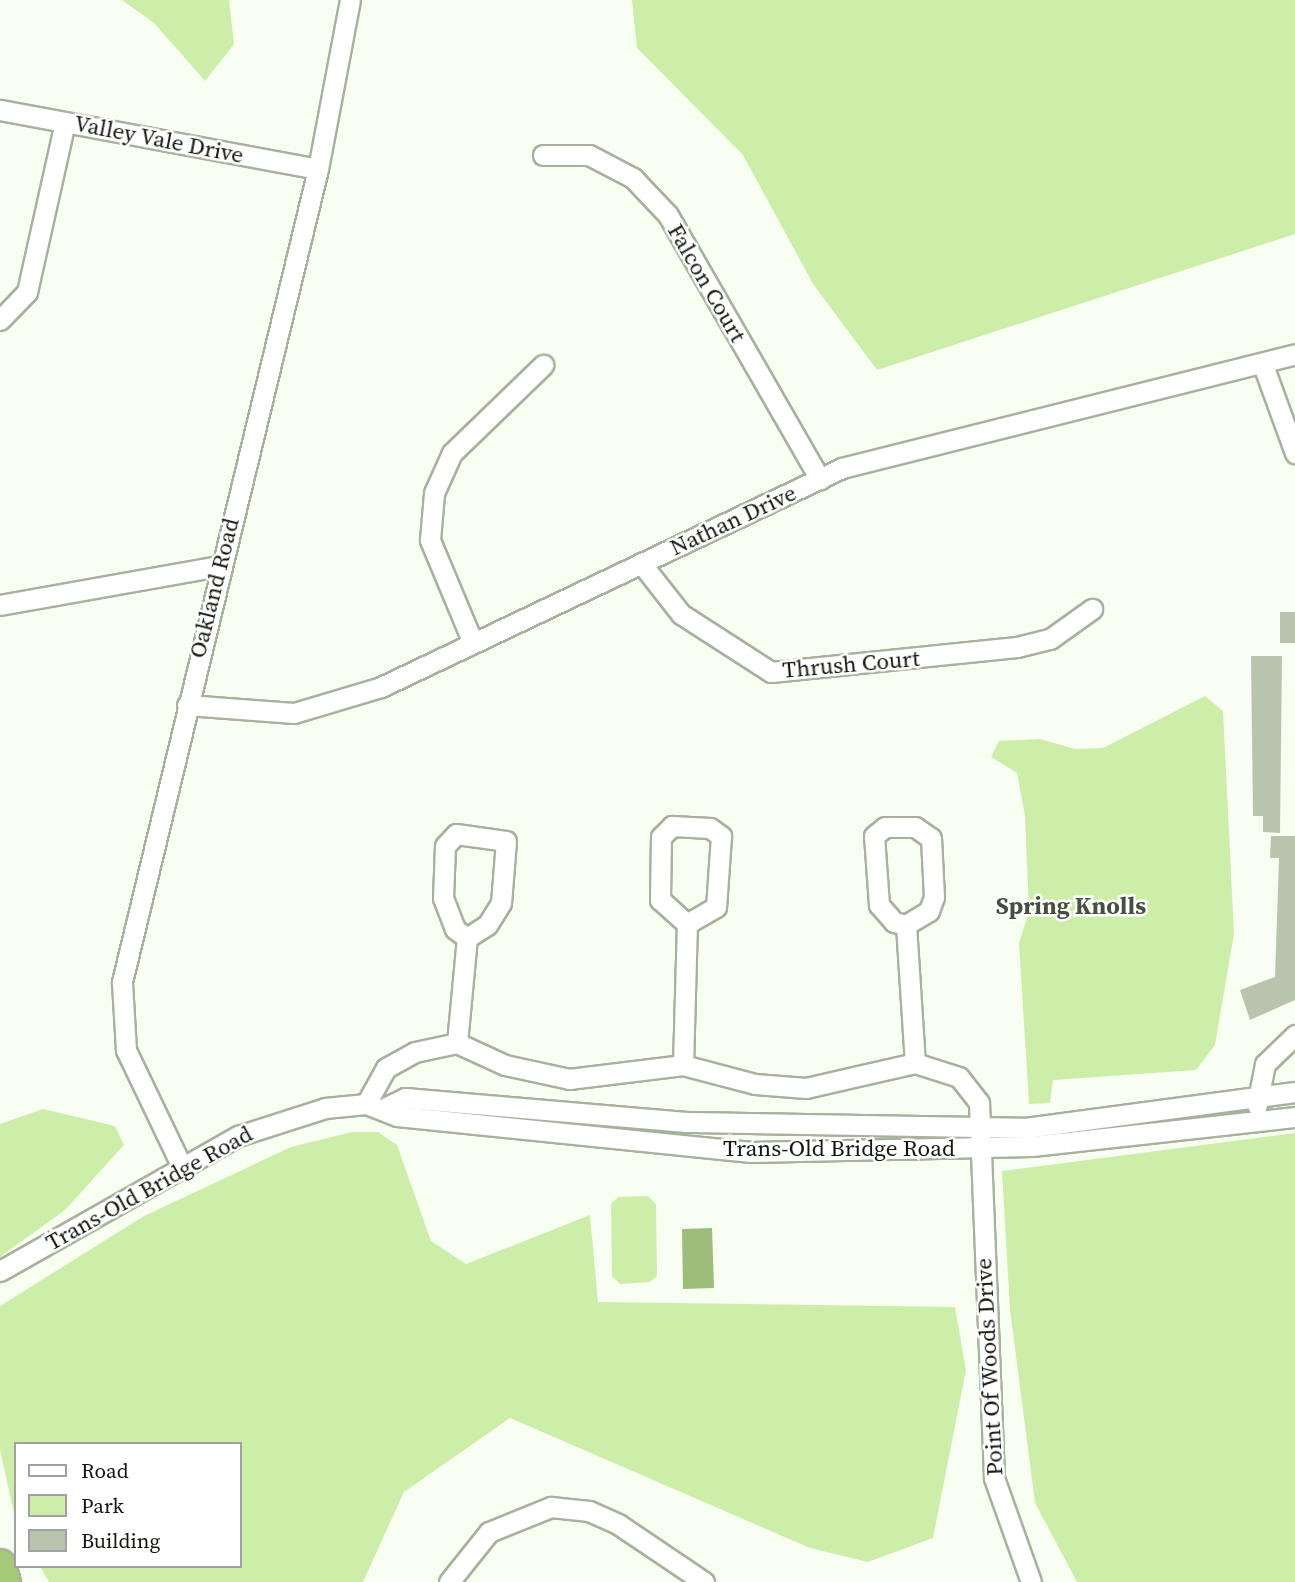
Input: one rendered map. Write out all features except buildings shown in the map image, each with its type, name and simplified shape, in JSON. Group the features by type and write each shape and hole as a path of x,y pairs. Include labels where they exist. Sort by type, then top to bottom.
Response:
{"highway":[{"path":"0,1565 5,1582"}],"street":[{"name":"Oakland Road","path":"182,1167 126,1049 122,982 219,566 318,169 350,0"},
{"name":"Valley Vale Drive","path":"0,110 318,169"},
{"path":"0,320 27,292 65,122"},
{"name":"Falcon Court","path":"543,155 589,155 633,178 668,215 820,479"},
{"name":"Nathan Drive","path":"187,705 294,713 380,687 820,479 1263,365 1295,354"},
{"path":"473,643 430,540 434,493 452,453 543,365"},
{"path":"1263,365 1295,453"},
{"name":"Thrush Court","path":"640,564 681,614 771,672 1017,647 1050,639 1092,609"},
{"path":"0,605 219,566"},
{"path":"683,1065 687,924 660,900 661,837 672,826 710,828 722,836 719,900 708,914 687,924"},
{"path":"885,827 915,827 931,838 934,897 929,911 906,925 894,922 878,905 874,836 885,827"},
{"path":"456,834 501,836 506,850 501,903 487,926 467,938 455,929 443,898 445,846 456,834"},
{"path":"376,1105 386,1068 415,1052 457,1043 505,1065 569,1079 683,1065 755,1084 806,1088 915,1063 906,925"},
{"path":"457,1043 467,938"},
{"path":"1258,1120 1256,1096 1265,1064 1295,1035"},
{"name":"Point Of Woods Drive","path":"915,1063 943,1068 971,1088 980,1126 994,1478 1031,1582"},
{"name":"Trans-Old Bridge Road","path":"0,1271 263,1124 405,1098 686,1122 1025,1128 1295,1092"},
{"name":"Trans-Old Bridge Road","path":"376,1105 397,1116 751,1152 979,1147 1295,1116"},
{"path":"449,1582 489,1532 551,1507 589,1511 618,1524 704,1582"}],"green space":[{"path":"122,0 229,0 234,44 205,81 154,23"},
{"path":"632,0 1295,0 1295,234 877,370 813,284 743,155 637,48"},
{"path":"1205,696 1223,711 1234,934 1215,1045 1196,1070 1053,1080 1050,1103 1029,1104 1019,943 1029,911 1025,816 1017,773 991,757 999,741 1040,739 1075,749 1103,748"},
{"path":"43,1109 115,1126 124,1145 65,1210 0,1257 0,1124"},
{"path":"352,1132 378,1132 397,1145 431,1241 466,1264 590,1215 598,1302 955,1307 966,1370 933,1538 868,1562 810,1548 510,1418 404,1492 363,1582 49,1582 41,1568 242,1568 242,1442 14,1442 14,1513 0,1450 0,1306 144,1216 291,1147"},
{"path":"1295,1133 1295,1582 1077,1582 1035,1503 1010,1310 1002,1171"},
{"path":"648,1196 656,1204 657,1276 650,1282 620,1284 612,1276 611,1204 618,1197"}],"shaded area":[{"path":"712,1228 714,1288 683,1289 682,1229"}],"district":[{"name":"Spring Knolls","path":"1071,906"}]}
